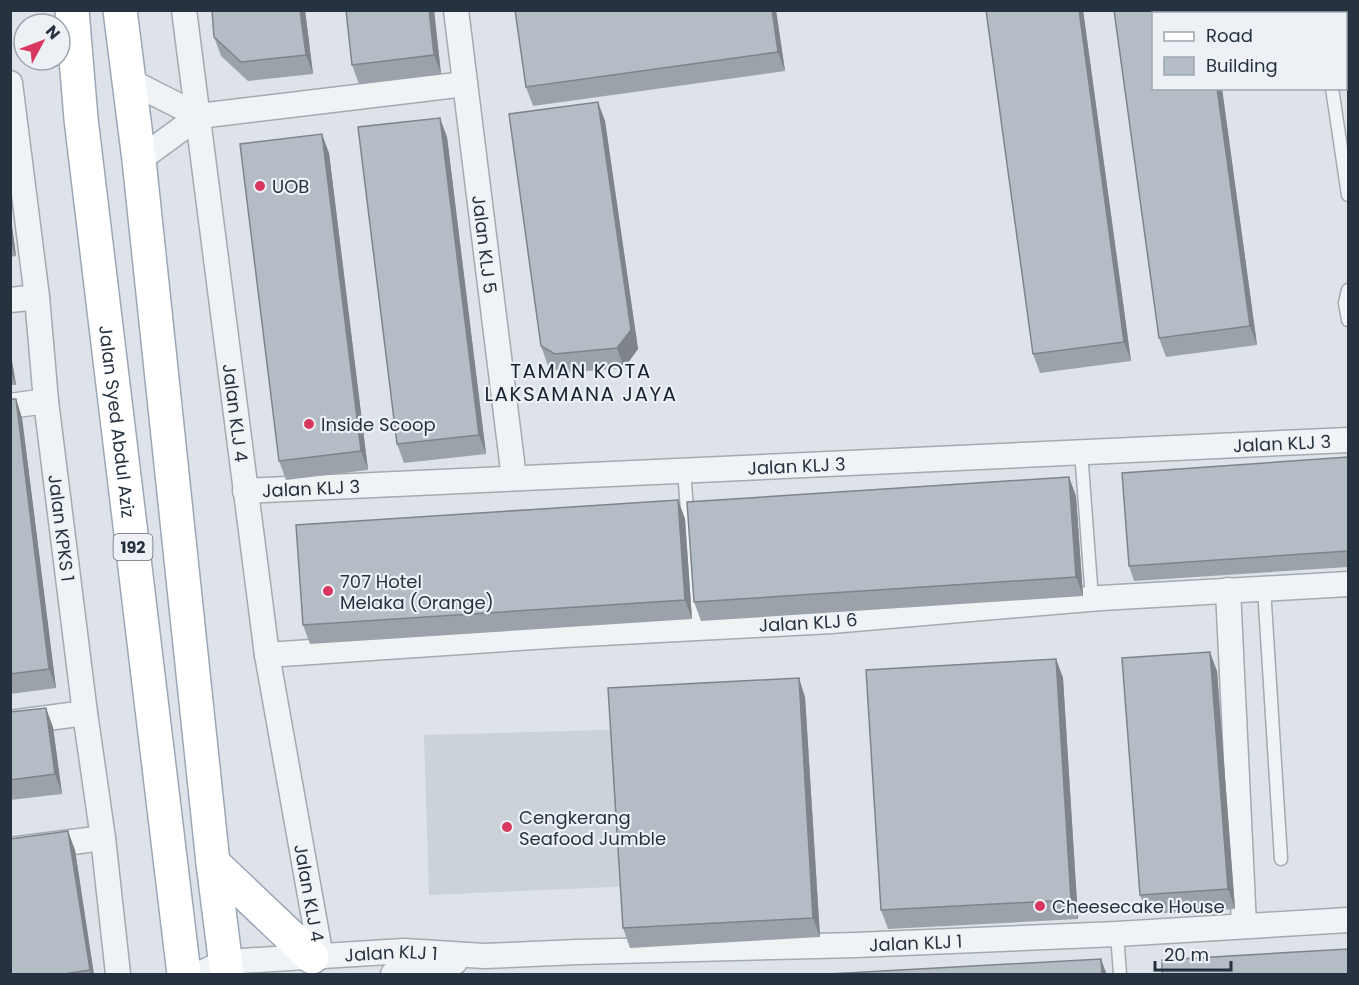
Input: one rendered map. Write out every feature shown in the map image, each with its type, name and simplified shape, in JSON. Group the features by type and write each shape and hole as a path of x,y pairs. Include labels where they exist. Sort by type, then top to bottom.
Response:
{"main road":[{"name":"Jalan Syed Abdul Aziz","path":"72,10 81,119 184,975"},
{"name":"192","path":"120,10 139,160 213,863 217,971"},
{"path":"213,863 317,957"}],"street":[{"name":"Jalan KLJ 4","path":"184,10 267,655 317,957"},
{"name":"Jalan KLJ 5","path":"456,10 514,478"},
{"path":"128,80 199,116"},
{"name":"Jalan KPKS 1","path":"10,83 37,297 46,401 103,838 118,975"},
{"path":"139,160 199,116 465,84"},
{"path":"10,300 37,297"},
{"path":"10,406 46,401"},
{"name":"Jalan KLJ 3","path":"245,491 1348,440"},
{"name":"Jalan KLJ 6","path":"267,655 831,621 1092,599 1348,584"},
{"path":"1228,590 1244,925"},
{"path":"10,723 85,713"},
{"path":"10,850 103,838"},
{"name":"Jalan KLJ 1","path":"217,971 317,957 404,951 484,956 856,945 1117,934 1348,920"},
{"name":"Jalan KLJ 1","path":"393,975 484,956"}],"lane":[{"path":"1332,90 1348,195"},
{"path":"1348,290 1345,303 1348,320"},
{"path":"1081,451 1092,599"},
{"path":"684,470 696,628"},
{"path":"1264,588 1281,859"},
{"path":"1117,934 1120,975"}],"shaded area":[{"path":"679,728 682,884 429,895 424,735"}],"building":[{"path":"212,10 300,10 306,55 241,62 214,37"},
{"path":"346,10 429,10 434,55 352,65"},
{"path":"515,10 772,10 778,52 526,87"},
{"path":"986,10 1079,10 1124,342 1033,354"},
{"path":"1114,10 1207,10 1207,12 1152,12 1152,90 1217,90 1250,326 1159,338"},
{"path":"598,102 631,330 617,348 555,354 541,346 509,114"},
{"path":"440,118 479,435 397,444 358,127"},
{"path":"322,134 361,451 279,461 240,144"},
{"path":"10,399 16,399 49,669 10,674"},
{"path":"1348,457 1348,551 1129,566 1122,473"},
{"path":"1069,477 1076,577 694,602 687,502"},
{"path":"678,500 685,600 303,625 296,525"},
{"path":"1210,652 1228,889 1140,895 1122,658"},
{"path":"1056,659 1071,900 881,910 866,670"},
{"path":"799,678 813,918 623,928 608,688"},
{"path":"46,708 55,774 10,780 10,712"},
{"path":"68,831 90,970 58,975 11,975 10,839"},
{"path":"1348,949 1348,975 1162,975 1162,960"},
{"path":"1101,959 1102,975 810,975"}],"place":[{"name":"UOB","path":"260,186"},
{"name":"Inside Scoop","path":"309,424"},
{"name":"707 Hotel Melaka (Orange)","path":"328,591"},
{"name":"Cengkerang Seafood Jumble","path":"507,827"},
{"name":"Cheesecake House","path":"1040,906"}],"district":[{"name":"TAMAN KOTA LAKSAMANA JAYA","path":"581,382"}]}
